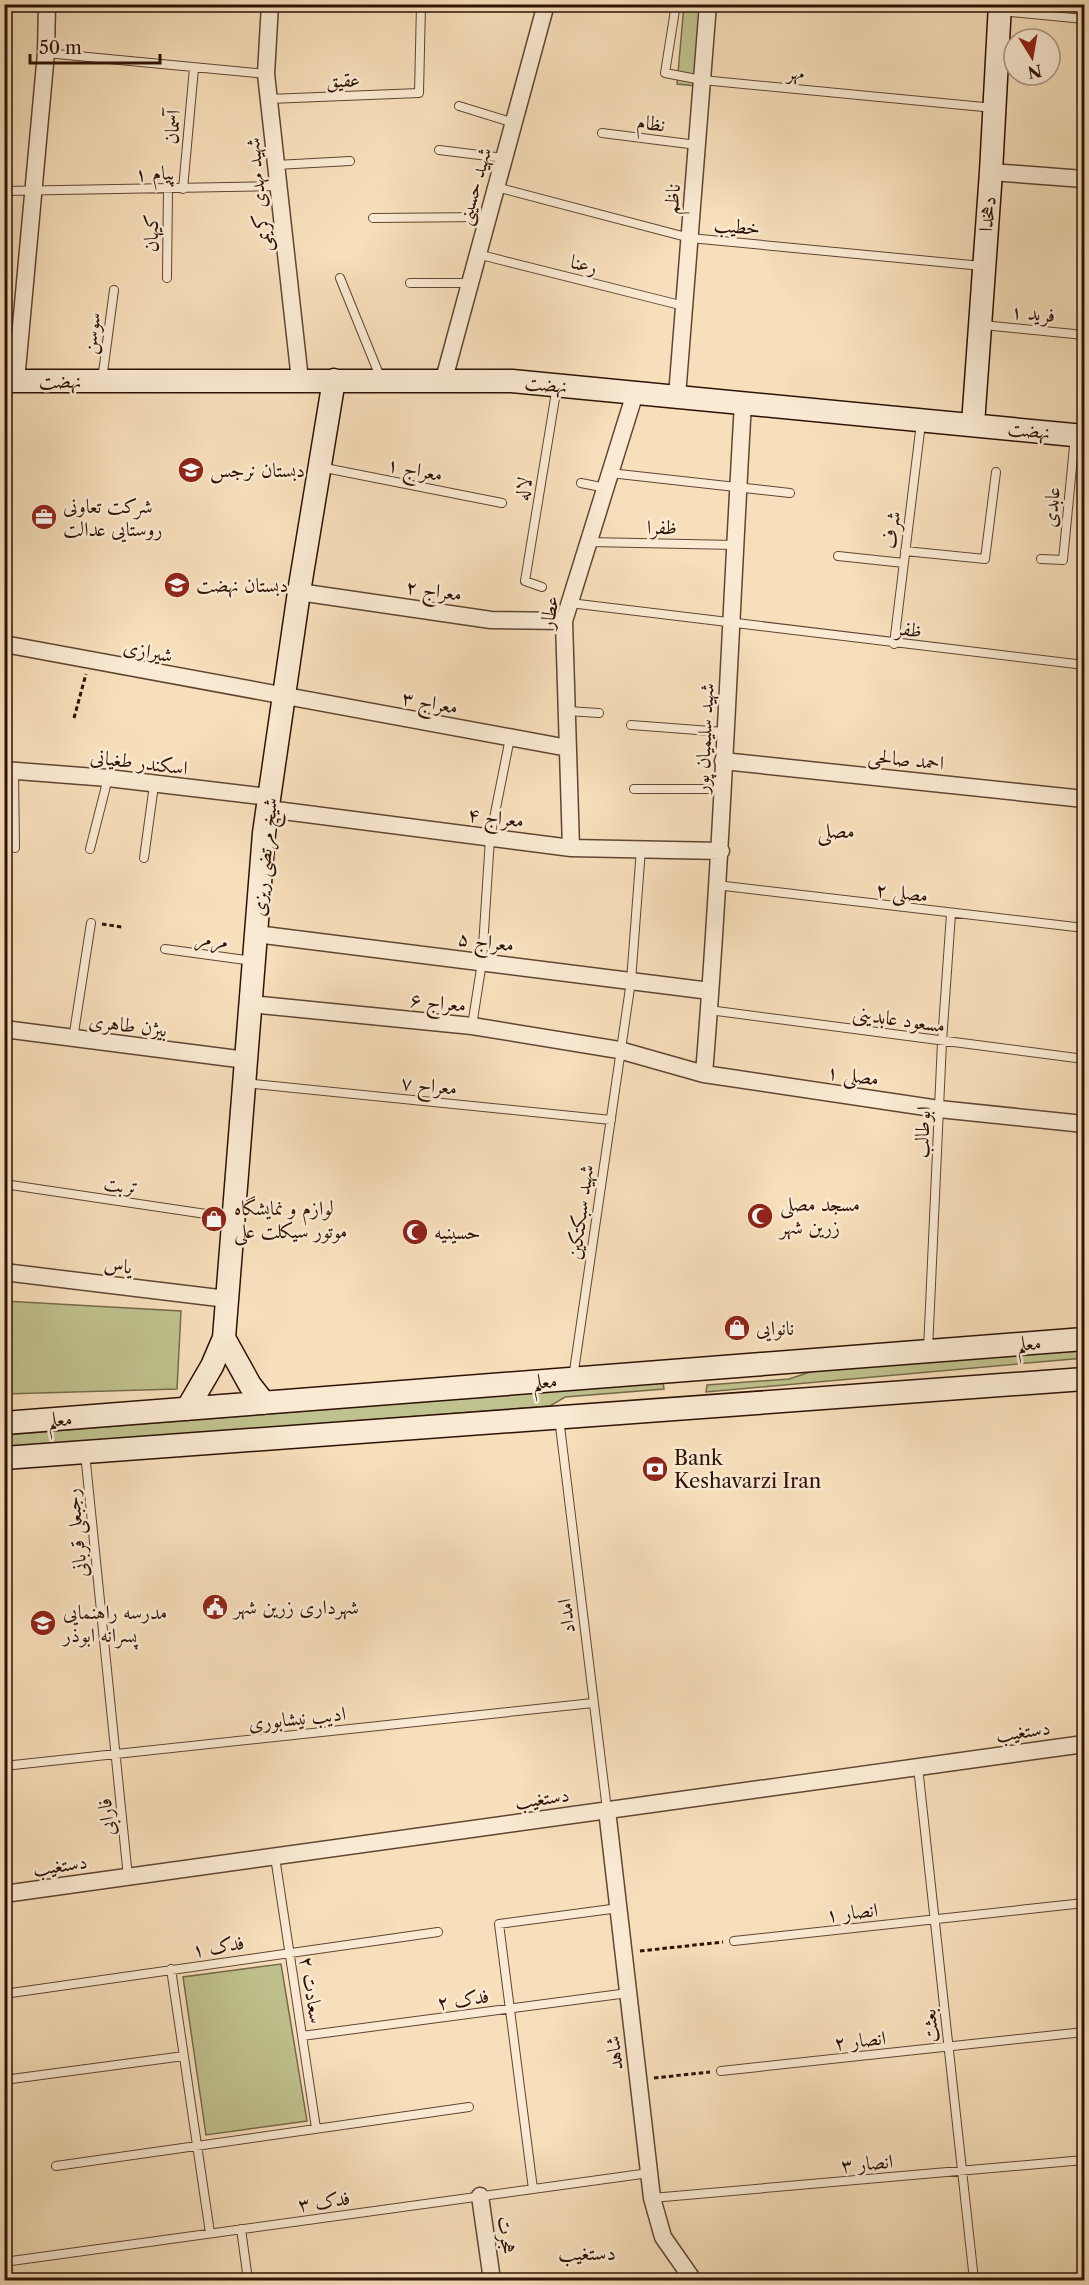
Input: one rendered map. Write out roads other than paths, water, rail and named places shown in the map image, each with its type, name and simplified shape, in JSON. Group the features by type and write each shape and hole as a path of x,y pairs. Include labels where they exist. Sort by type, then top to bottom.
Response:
{"street":[{"path":"10,381 33,192 46,53 47,4"},
{"name":"شهید مهدی کریمی","path":"270,4 266,74 300,380"},
{"name":"شهید حسینی","path":"444,379 546,4"},
{"name":"ناظم","path":"677,396 708,4"},
{"name":"دهخدا","path":"973,424 1000,8"},
{"path":"991,172 1084,179"},
{"name":"نهضت","path":"10,381 444,379 557,385 1080,436"},
{"name":"شیخ مرتضی ریزی","path":"187,1409 212,1366 224,1338 268,803 299,592 334,380"},
{"name":"عطار","path":"570,848 564,621 635,393"},
{"name":"شهید سلیمیان پور","path":"704,1074 716,885 721,851 724,732 743,403"},
{"name":"معراج ۲","path":"299,592 491,620 564,621"},
{"name":"شیرازی","path":"4,644 285,698"},
{"name":"معراج ۳","path":"285,698 568,748"},
{"name":"احمد صالحی","path":"723,761 1084,799"},
{"name":"اسکندر طغیانی","path":"9,770 108,778 268,803"},
{"name":"معراج ۴","path":"268,803 490,838 570,848 721,851"},
{"name":"معراج ۵","path":"256,934 710,991"},
{"name":"معراج ۶","path":"250,1004 472,1026 619,1050"},
{"name":"بیژن طاهری","path":"4,1029 246,1060"},
{"name":"مصلی ۱","path":"619,1050 704,1074 939,1109 1084,1124"},
{"name":"یاس","path":"4,1272 227,1299"},
{"path":"224,1338 250,1385 264,1403"},
{"name":"معلم","path":"4,1423 1084,1339"},
{"path":"670,1371 674,1409"},
{"name":"معلم","path":"4,1458 1084,1379"},
{"name":"دستغیب","path":"4,1894 1084,1744"},
{"name":"شاهد","path":"608,1810 652,2198 663,2237 693,2280"},
{"name":"هجرت","path":"480,2196 492,2280"}],"lane":[{"name":"عقیق","path":"269,99 419,93 421,4"},
{"name":"مهر","path":"676,4 665,74 702,80 994,108"},
{"path":"1000,8 1084,19"},
{"path":"46,53 266,74"},
{"name":"آسمان","path":"183,189 194,68"},
{"path":"459,106 514,123"},
{"name":"نظام","path":"602,133 697,145"},
{"path":"439,150 504,158"},
{"path":"276,165 350,161"},
{"name":"پیام ۱","path":"4,191 279,186"},
{"name":"خطیب","path":"495,187 690,238 982,266"},
{"name":"کیهان","path":"167,278 168,189"},
{"path":"373,218 487,217"},
{"name":"رعنا","path":"477,254 684,306"},
{"path":"340,278 381,380"},
{"path":"410,283 469,283"},
{"name":"سوسن","path":"102,381 114,290"},
{"name":"فرید ۱","path":"979,325 1084,334"},
{"name":"لاله","path":"542,587 525,581 557,385"},
{"name":"شرف","path":"894,644 922,419"},
{"name":"عابدی","path":"1041,559 1063,560 1080,436"},
{"name":"معراج ۱","path":"320,467 502,503"},
{"path":"905,551 986,559 996,472"},
{"path":"581,483 608,480 790,492"},
{"name":"ظفرا","path":"589,542 735,545"},
{"path":"838,556 904,563"},
{"name":"ظفر","path":"570,603 894,644 1084,665"},
{"path":"567,711 599,713"},
{"path":"631,725 724,732"},
{"path":"472,1026 482,962 490,838 510,738"},
{"path":"9,770 15,848"},
{"path":"90,849 108,778"},
{"path":"144,858 154,785"},
{"path":"634,789 722,789"},
{"name":"شهید سبکتکین","path":"573,1379 619,1050 631,981 641,849"},
{"name":"مصلی ۲","path":"716,885 1084,928"},
{"name":"ابوطالب","path":"928,1351 942,1042 951,914"},
{"path":"73,1039 91,923"},
{"name":"مرمر","path":"165,949 254,961"},
{"name":"مسعود عابدینی","path":"709,1010 1084,1059"},
{"name":"معراح ۷","path":"244,1083 611,1120"},
{"name":"تربت","path":"4,1184 233,1218"},
{"name":"امداد","path":"559,1417 608,1810"},
{"name":"رجبعلی قربانی","path":"85,1453 116,1754"},
{"name":"ادیب نیشابوری","path":"4,1766 593,1703"},
{"name":"فارابی","path":"116,1754 128,1877"},
{"name":"بعثت","path":"918,1767 974,2280"},
{"name":"سعادت ۲","path":"274,1857 316,2128"},
{"name":"انصار ۱","path":"734,1941 1084,1903"},
{"path":"533,2189 499,1924 619,1908"},
{"name":"فدک ۱","path":"4,1994 438,1932"},
{"path":"171,1970 210,2233"},
{"name":"فدک ۲","path":"302,2036 628,1993"},
{"name":"انصار ۲","path":"721,2071 1084,2032"},
{"path":"4,2080 184,2056"},
{"path":"56,2166 469,2107"},
{"name":"انصار ۳","path":"652,2198 1084,2160"},
{"name":"فدک ۳","path":"4,2262 649,2173"},
{"path":"241,2229 248,2280"}],"place":[{"name":"دبستان نرجس","path":"191,470"},
{"name":"شرکت تعاونی روستایی عدالت","path":"44,517"},
{"name":"دبستان نهضت","path":"177,585"},
{"name":"مسجد مصلی زرین شهر","path":"760,1216"},
{"name":"لوازم و نمایشگاه موتور سیکلت علی","path":"214,1219"},
{"name":"حسینیه","path":"415,1232"},
{"name":"نانوایی","path":"737,1328"},
{"name":"Bank Keshavarzi Iran","path":"655,1469"},
{"name":"شهرداری زرین شهر","path":"215,1607"},
{"name":"مدرسه راهنمایی پسرانه ابوذر","path":"43,1623"}],"district":[{"name":"مصلی","path":"836,830"},
{"name":"دستغیب","path":"587,2252"}]}
